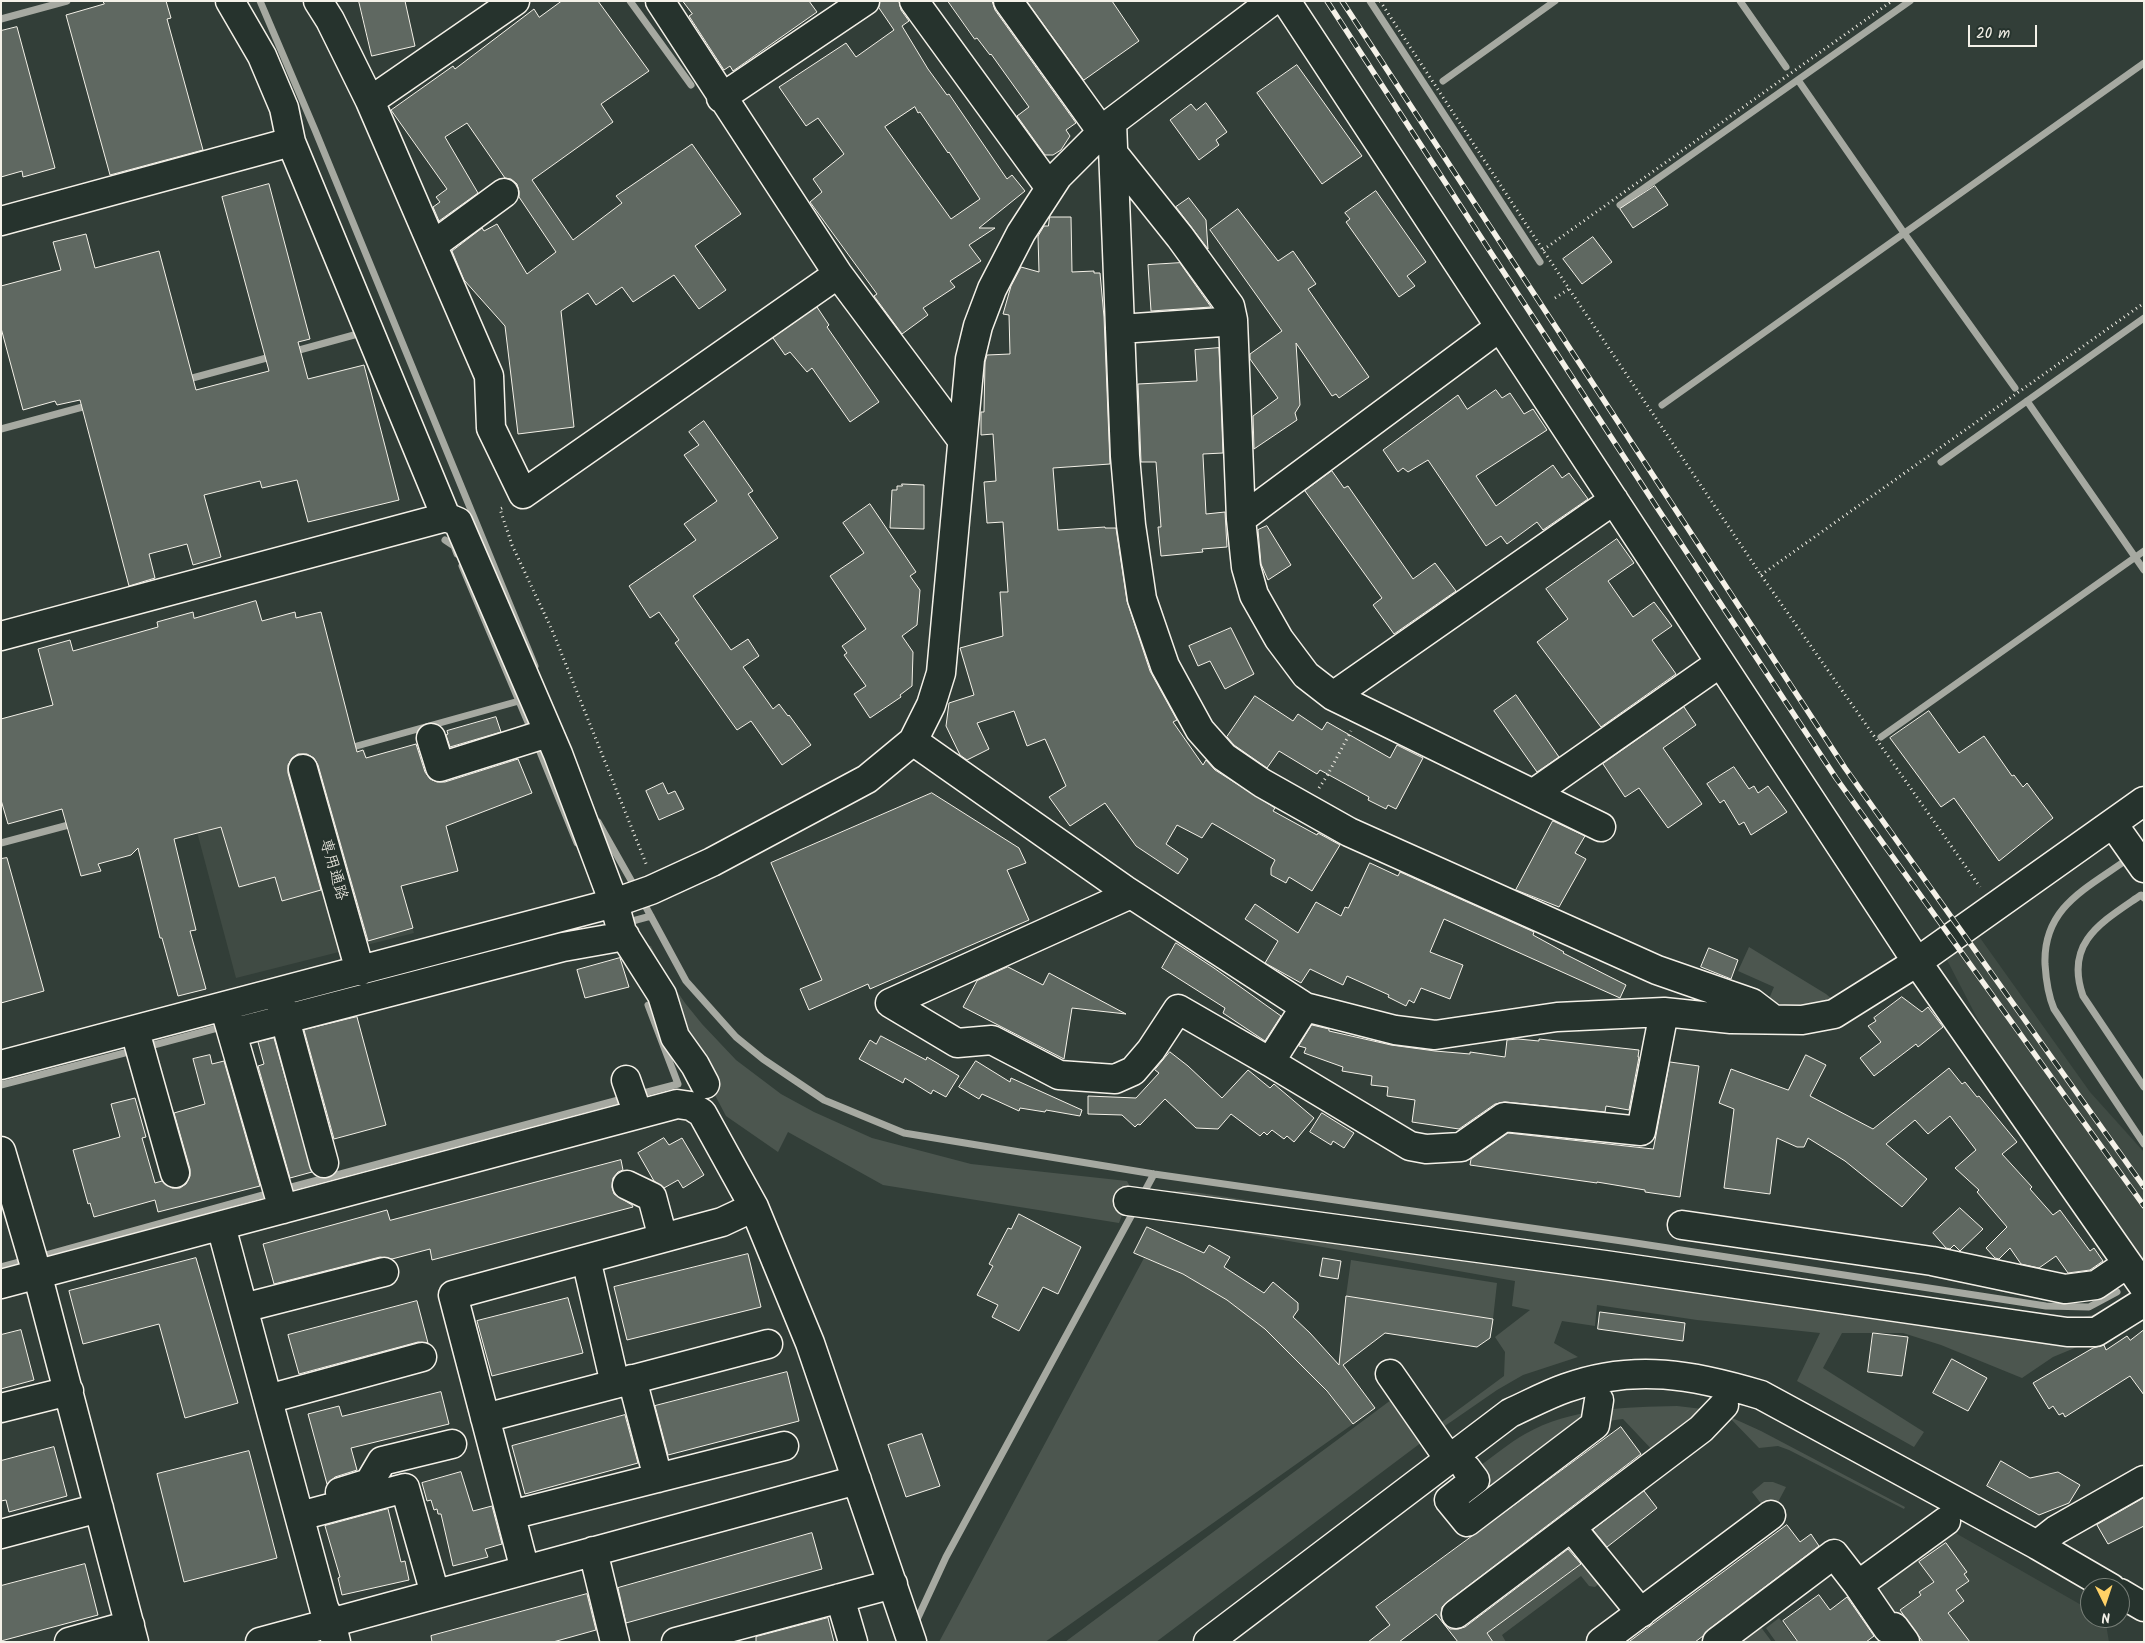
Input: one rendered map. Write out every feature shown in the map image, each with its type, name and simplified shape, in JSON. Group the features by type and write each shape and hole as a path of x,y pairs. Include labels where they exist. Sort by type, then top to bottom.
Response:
{"street":[{"path":"230,1 262,56 284,108 291,142 446,517"},
{"path":"318,1 330,20 370,101 489,376 491,428 523,494 838,274"},
{"path":"370,101 515,1"},
{"path":"660,1 721,98 838,274 962,440"},
{"path":"721,98 865,1"},
{"path":"914,1 1050,188"},
{"path":"1008,1 1109,136 1230,306 1233,320 1241,518 1246,567 1254,595 1279,639 1306,675 1333,696 1601,827"},
{"path":"1,1065 46,1066 228,1020 563,946 621,918 653,889 712,862 867,779 913,740 931,704 941,673 970,359 978,326 992,289 1020,233 1058,176 1272,1"},
{"path":"1286,1 1917,962 2134,1273 2096,1285 2065,1289 1932,1262 1682,1225"},
{"path":"1109,136 1125,456 1131,525 1142,599 1165,666 1200,730 1224,756 1262,782 1349,832 1657,970 1752,1003 1773,1019"},
{"path":"1,221 291,142"},
{"path":"433,245 504,193"},
{"path":"1120,329 1222,322"},
{"path":"1241,518 1500,327"},
{"path":"1333,696 1614,500"},
{"path":"1,636 446,517 458,522 533,728 621,918 662,995 675,1037 696,1065 705,1084"},
{"path":"1534,793 1720,663"},
{"path":"431,738 440,767 533,728"},
{"path":"913,740 1131,894 1305,1007 1395,1030 1435,1035 1556,1017 1664,1012 1731,1019 1802,1020 1834,1014 1917,962 1994,907 2120,833 2144,801"},
{"name":"専用通路","path":"304,769 360,971"},
{"path":"2120,833 2144,868"},
{"path":"1131,894 890,1003 957,1042 992,1040 1059,1075 1115,1079 1134,1071 1152,1050 1178,1009 1410,1146 1426,1149 1461,1147 1504,1117 1641,1131 1664,1012"},
{"path":"282,1008 360,971 621,918"},
{"path":"1270,1062 1305,1007"},
{"path":"282,1008 324,1163"},
{"path":"228,1020 282,1207"},
{"path":"138,1042 175,1174"},
{"path":"626,1080 637,1110"},
{"path":"1,1284 221,1226 400,1167 637,1110 677,1104 691,1106 702,1113 754,1207 810,1343 909,1632"},
{"path":"1,1151 38,1274 132,1634 69,1642"},
{"path":"627,1185 652,1197 663,1238"},
{"path":"1128,1201 1605,1265 2067,1332 2096,1332 2144,1302"},
{"path":"525,1570 453,1295 722,1222 754,1207"},
{"path":"221,1226 324,1608 334,1632"},
{"path":"586,1259 624,1381 658,1478"},
{"path":"244,1308 384,1272"},
{"path":"485,1418 768,1344"},
{"path":"268,1399 422,1357"},
{"path":"1213,1640 1458,1464 1510,1413 1566,1387 1611,1377 1642,1373 1674,1374 1718,1382 1761,1395 2037,1545 2094,1578"},
{"path":"1390,1374 1458,1464 1475,1480 1449,1500 1466,1522 1596,1425 1599,1400"},
{"path":"1,1408 69,1391"},
{"path":"1456,1614 1701,1430 1724,1405"},
{"path":"298,1510 369,1483 382,1461 452,1444"},
{"path":"511,1515 784,1446"},
{"path":"260,1642 334,1632 435,1594 857,1480"},
{"path":"2037,1545 2056,1530 2144,1480"},
{"path":"298,1510 405,1488 435,1594"},
{"path":"1,1534 99,1508"},
{"path":"1601,1642 1771,1515"},
{"path":"1858,1586 1946,1521"},
{"path":"1571,1527 1641,1612"},
{"path":"594,1552 615,1642"},
{"path":"1717,1642 1834,1554 1888,1629 1894,1627 1904,1642"},
{"path":"681,1641 893,1584"},
{"path":"840,1598 853,1642"},
{"path":"2130,1599 2144,1607"}],"path":[{"path":"1380,1 1542,250 1761,575 1994,907"},
{"path":"1542,250 1892,1"},
{"path":"1555,298 1569,289"},
{"path":"1761,575 2144,303"},
{"path":"523,494 500,508 512,546 552,630 653,889"},
{"path":"1327,776 1362,710"}],"shaded area":[{"path":"364,747 414,933 236,978 188,798"},
{"path":"1978,935 2090,1092 2144,1152 2144,1274 1988,1039 1947,960"},
{"path":"646,945 651,946 663,971 702,1024 736,1060 781,1094 814,1112 872,1138 971,1164 1127,1181 1132,1190 1119,1223 883,1185 788,1132 778,1152 726,1116 707,1080"},
{"path":"1749,947 1832,999 1819,1009 1808,1011 1768,1001 1774,987 1738,971"},
{"path":"1187,1191 1566,1249 1626,1254 2036,1315 2083,1317 2101,1313 2118,1330 2053,1357 2022,1378 1941,1345 1903,1333 1842,1333 1823,1368 1924,1432 1914,1447 1797,1381 1820,1333 1697,1320 1597,1305 1595,1326 1562,1321 1554,1343 1578,1357 1523,1375 1497,1390 1442,1428 1439,1424 1504,1376 1505,1352 1495,1337 1530,1310 1512,1306 1515,1281 1153,1217 1168,1193"},
{"path":"1144,1258 1183,1274 1208,1287 1255,1320 1297,1359 1353,1424 1045,1642 939,1642"},
{"path":"1351,1260 1497,1283 1493,1319 1346,1296"},
{"path":"1391,1400 1422,1442 1156,1642 1065,1642"},
{"path":"1677,1406 1711,1410 1656,1454 1623,1419 1576,1425 1467,1506 1462,1500 1490,1476 1481,1465 1525,1434 1543,1425 1580,1414 1618,1408"},
{"path":"1728,1416 1761,1431 1905,1507 1904,1509 1789,1450 1778,1446 1759,1448"},
{"path":"1764,1482 1773,1482 1786,1487 1777,1504 1767,1501 1763,1506 1752,1492"},
{"path":"1945,1527 2080,1604 2080,1628 2107,1628 2109,1642 1911,1642 1864,1589"},
{"path":"1586,1561 1601,1582 1595,1587 1589,1586 1581,1576 1502,1635 1506,1642 1494,1642 1475,1616 1473,1606 1494,1628"},
{"path":"1779,1618 1797,1642 1776,1642 1766,1628"},
{"path":"1757,1622 1772,1642 1730,1642"}],"building":[{"path":"103,1 166,1 171,18 167,19 203,150 110,175 66,15 104,4"},
{"path":"359,1 405,1 415,46 372,56"},
{"path":"562,1 598,1 649,71 601,104 613,122 532,180 573,240 622,203 616,196 692,144 741,214 695,246 726,290 699,309 674,275 633,302 622,287 596,305 588,293 561,311 574,427 518,434 505,326 464,280 452,251 482,228 484,231 497,224 527,274 556,252 519,197 517,184 511,179 505,178 467,123 445,137 478,193 439,221 433,207 440,202 436,197 447,189 391,110 453,66 455,69 534,9 539,17"},
{"path":"683,1 809,1 817,12 733,71 730,66 724,70 689,16 692,14"},
{"path":"880,1 899,1 901,10 909,21 902,26 928,69 947,95 949,94 1007,179 1012,175 1025,191 979,228 995,228 969,245 981,261 950,281 955,287 923,308 928,315 902,334 874,296 877,294 810,202 822,192 813,179 844,154 818,118 806,126 779,87 846,43 856,57 894,30 879,8","holes":["915,107 918,113 920,112 949,152 980,199 951,219 885,127"]},
{"path":"948,1 992,1 995,10 1076,123 1066,130 1070,136 1061,150 1053,155 1045,155 1017,116 1029,107 991,54 977,38 975,39"},
{"path":"1027,1 1112,1 1139,41 1084,80"},
{"path":"17,27 55,168 23,177 22,171 1,177 1,31"},
{"path":"1297,65 1362,156 1322,184 1257,93"},
{"path":"1206,103 1227,132 1216,140 1219,145 1199,160 1170,120 1191,104 1196,110"},
{"path":"269,184 310,339 298,342 308,379 364,365 399,500 308,522 297,480 262,488 260,481 204,495 221,557 193,565 187,544 149,554 155,578 129,586 80,400 57,405 55,401 23,410 1,328 1,286 61,270 53,242 86,234 95,268 159,251 196,390 269,371 222,197"},
{"path":"1655,186 1668,205 1633,228 1620,209"},
{"path":"1376,191 1426,262 1407,276 1415,286 1399,297 1346,222 1350,219 1345,213"},
{"path":"1189,198 1206,220 1208,249 1176,207"},
{"path":"1238,209 1278,261 1293,251 1316,284 1308,289 1369,377 1339,398 1336,394 1332,396 1296,343 1300,405 1295,413 1297,420 1254,449 1253,416 1278,398 1250,359 1250,354 1282,331 1210,230"},
{"path":"1050,217 1071,217 1072,272 1094,271 1094,273 1100,273 1104,317 1110,464 1053,468 1058,530 1116,528 1127,601 1150,671 1177,720 1173,722 1203,765 1206,760 1215,770 1275,808 1273,811 1340,845 1312,891 1289,877 1286,883 1271,875 1271,868 1275,860 1212,823 1202,838 1177,825 1166,844 1188,859 1178,874 1136,846 1105,803 1070,826 1049,797 1066,786 1045,739 1027,746 1014,711 977,723 989,749 967,760 960,755 946,726 949,703 974,695 960,648 1003,636 1000,592 1008,592 1003,522 987,523 984,482 996,481 993,434 981,435 981,412 984,412 985,362 987,355 1010,354 1009,315 1003,314 1011,286 1021,267 1039,272 1038,236 1044,226 1048,226"},
{"path":"1593,237 1612,262 1582,284 1563,259"},
{"path":"1180,263 1211,307 1151,311 1148,265"},
{"path":"817,307 829,325 827,327 879,402 850,422 812,368 807,372 790,352 785,355 773,338"},
{"path":"1219,348 1223,453 1203,454 1203,456 1206,514 1225,512 1227,547 1202,549 1203,552 1161,556 1158,527 1161,527 1156,462 1141,462 1138,384 1197,381 1195,350"},
{"path":"1496,390 1502,398 1510,393 1524,414 1533,409 1547,430 1476,476 1496,506 1553,465 1562,478 1569,473 1588,499 1543,530 1537,522 1507,544 1501,536 1486,546 1428,460 1408,472 1403,468 1398,472 1383,450 1458,395 1467,409"},
{"path":"704,421 753,491 748,494 778,538 693,596 731,650 748,639 759,656 743,667 773,709 779,704 811,745 782,765 751,721 737,730 675,643 679,640 659,612 650,618 629,586 696,540 684,524 717,501 684,455 699,445 689,432"},
{"path":"1332,471 1344,488 1348,486 1413,579 1435,563 1456,591 1394,634 1373,605 1382,598 1305,491"},
{"path":"902,484 924,485 924,529 890,528 892,490 897,490 897,486 902,486"},
{"path":"870,504 916,572 910,576 920,590 917,625 902,636 913,652 912,686 900,695 901,697 870,718 854,694 866,686 844,655 847,653 842,646 866,629 830,576 864,553 843,523"},
{"path":"1267,526 1291,565 1268,580 1261,564 1258,530"},
{"path":"1617,539 1634,563 1608,581 1633,617 1654,602 1672,626 1652,640 1676,674 1601,727 1537,642 1568,619 1546,589"},
{"path":"256,601 262,621 295,612 296,618 321,612 357,752 363,750 366,758 416,744 425,772 430,779 437,782 445,782 518,759 532,793 446,826 458,871 401,886 413,928 368,941 318,765 314,758 307,754 298,754 292,758 288,765 288,773 321,890 282,901 275,877 239,887 221,827 174,839 196,930 190,931 206,989 178,996 162,938 160,938 138,848 131,855 98,864 101,871 81,876 62,809 8,824 1,800 1,719 53,705 38,649 70,640 73,651 158,627 157,622 193,612 194,618"},
{"path":"1231,628 1254,674 1225,689 1210,661 1198,666 1189,646"},
{"path":"1516,695 1559,757 1537,772 1494,711"},
{"path":"1255,696 1293,721 1298,714 1322,730 1327,722 1390,758 1397,745 1423,758 1396,809 1388,805 1386,809 1368,800 1369,797 1320,770 1317,774 1279,751 1267,768 1234,745 1227,737"},
{"path":"1684,707 1696,725 1663,748 1702,804 1668,828 1639,788 1625,797 1603,764"},
{"path":"1929,711 1959,753 1984,736 2012,776 2014,775 2023,787 2027,783 2053,818 1999,861 1954,798 1941,807 1890,738"},
{"path":"496,717 501,732 450,747 446,735 448,734 447,731"},
{"path":"1734,767 1749,789 1754,786 1758,793 1768,786 1787,812 1751,835 1744,822 1739,825 1724,800 1720,803 1707,784"},
{"path":"663,783 668,794 675,791 684,809 659,820 646,791"},
{"path":"932,793 1019,848 1026,863 1007,870 1029,920 870,989 868,984 809,1010 800,989 822,980 771,863"},
{"path":"1553,821 1585,836 1575,853 1586,859 1559,907 1516,890"},
{"path":"7,858 44,991 1,1003 1,859"},
{"path":"1370,863 1398,876 1400,872 1534,932 1533,935 1563,953 1626,985 1620,998 1444,919 1430,952 1463,965 1450,999 1421,988 1414,1003 1409,1000 1406,1006 1388,997 1389,995 1347,976 1343,985 1310,969 1301,983 1265,963 1278,941 1245,919 1255,904 1298,933 1316,902 1341,916 1345,907 1348,908"},
{"path":"1176,943 1281,1016 1265,1041 1223,1013 1225,1008 1162,968"},
{"path":"1709,948 1738,960 1731,979 1701,967"},
{"path":"620,958 629,987 585,998 577,970"},
{"path":"1008,967 1043,985 1049,973 1126,1014 1072,1008 1064,1059 963,1007 977,981"},
{"path":"1902,997 1922,1012 1928,1007 1943,1027 1918,1047 1916,1044 1874,1076 1860,1058 1881,1042 1868,1026 1876,1021 1874,1018"},
{"path":"357,1017 386,1125 334,1139 304,1030"},
{"path":"1312,1025 1329,1029 1329,1031 1391,1045 1435,1051 1470,1054 1470,1052 1505,1057 1507,1040 1539,1041 1539,1039 1639,1050 1639,1057 1629,1110 1606,1106 1605,1112 1505,1102 1495,1104 1459,1129 1412,1122 1415,1100 1387,1096 1388,1087 1371,1085 1372,1076 1342,1071 1343,1067 1304,1053 1306,1048 1299,1046"},
{"path":"881,1036 926,1060 927,1057 959,1076 946,1097 933,1090 931,1094 905,1078 903,1083 859,1059 870,1040 876,1044"},
{"path":"274,1038 312,1172 290,1178 258,1066 264,1064 258,1042"},
{"path":"1170,1052 1222,1098 1248,1070 1270,1088 1274,1084 1314,1118 1294,1142 1287,1136 1284,1139 1272,1130 1267,1135 1264,1132 1260,1136 1231,1114 1218,1129 1196,1128 1165,1099 1140,1125 1138,1124 1135,1127 1122,1115 1088,1114 1088,1096 1136,1098 1159,1073 1155,1070"},
{"path":"210,1055 212,1064 224,1061 260,1186 158,1212 155,1200 94,1217 90,1203 88,1204 73,1150 120,1137 111,1104 135,1098 146,1137 142,1138 155,1183 162,1181 172,1188 180,1188 186,1184 190,1176 190,1169 174,1113 205,1104 193,1059"},
{"path":"1806,1055 1826,1065 1810,1096 1873,1129 1949,1068 1962,1084 1965,1082 1977,1097 1979,1096 2017,1142 2002,1154 2032,1187 2030,1189 2053,1215 2060,1210 2090,1251 2094,1248 2103,1261 2090,1270 2068,1273 2056,1256 2039,1268 2021,1264 2010,1248 1999,1259 1995,1258 1986,1248 2007,1227 1977,1192 1979,1190 1955,1168 1976,1150 1950,1116 1928,1134 1915,1120 1886,1144 1927,1179 1902,1207 1845,1161 1808,1138 1804,1147 1797,1147 1777,1138 1770,1194 1724,1188 1734,1109 1719,1103 1731,1069 1788,1090"},
{"path":"976,1061 1010,1082 1011,1078 1082,1110 1080,1116 1046,1110 1045,1112 1020,1108 1019,1111 982,1094 979,1099 959,1087"},
{"path":"1670,1062 1699,1066 1680,1197 1597,1182 1470,1165 1471,1159 1508,1133 1653,1149"},
{"path":"1322,1113 1354,1133 1344,1148 1333,1141 1331,1145 1310,1132"},
{"path":"664,1138 669,1145 682,1138 704,1175 683,1188 678,1180 664,1188 654,1181 638,1153"},
{"path":"621,1160 623,1170 618,1172 613,1178 612,1187 614,1194 633,1207 432,1260 430,1249 392,1259 380,1257 274,1284 263,1244 387,1210 390,1220"},
{"path":"1960,1208 1983,1229 1960,1251 1954,1245 1950,1249 1946,1248 1933,1233"},
{"path":"1019,1214 1081,1247 1058,1294 1043,1287 1019,1331 992,1317 998,1305 977,1295 993,1266 989,1264 1008,1228 1011,1229"},
{"path":"1147,1227 1204,1253 1209,1245 1230,1257 1224,1267 1264,1293 1273,1282 1298,1303 1298,1310 1293,1317 1339,1365 1346,1296 1493,1319 1490,1338 1477,1347 1385,1333 1343,1365 1375,1408 1353,1424 1327,1391 1265,1329 1227,1300 1183,1274 1134,1253"},
{"path":"748,1254 761,1307 627,1340 614,1287"},
{"path":"196,1258 238,1403 185,1418 159,1324 83,1344 69,1291"},
{"path":"1323,1258 1341,1261 1338,1279 1320,1276"},
{"path":"568,1298 583,1353 492,1376 477,1321"},
{"path":"417,1301 428,1343 418,1342 299,1374 288,1335"},
{"path":"1600,1312 1685,1323 1683,1341 1598,1329"},
{"path":"21,1330 34,1380 1,1389 1,1335"},
{"path":"2144,1330 2144,1395 2130,1376 2065,1417 2063,1413 2059,1415 2053,1406 2049,1409 2033,1383 2093,1348 2104,1345 2106,1350 2127,1336 2130,1340"},
{"path":"1873,1333 1908,1337 1902,1376 1868,1372"},
{"path":"1952,1359 1987,1378 1968,1411 1933,1393"},
{"path":"787,1372 799,1421 668,1455 655,1406"},
{"path":"441,1392 449,1424 351,1448 357,1470 335,1477 327,1484 308,1414 339,1406 342,1416"},
{"path":"625,1415 638,1463 525,1494 512,1446"},
{"path":"1621,1427 1641,1454 1442,1607 1441,1616 1444,1624 1450,1629 1465,1627 1568,1549 1581,1564 1487,1633 1493,1642 1458,1642 1436,1614 1399,1642 1368,1642 1390,1625 1376,1607"},
{"path":"922,1434 940,1486 906,1497 888,1445"},
{"path":"54,1447 67,1496 9,1512 6,1500 1,1501 1,1461"},
{"path":"249,1451 277,1558 184,1582 157,1474"},
{"path":"2001,1461 2030,1478 2058,1472 2080,1485 2069,1503 2039,1515 1987,1486"},
{"path":"461,1472 473,1511 492,1506 502,1544 485,1549 488,1557 453,1566 441,1514 438,1514 437,1509 434,1510 431,1500 427,1501 422,1483"},
{"path":"1644,1491 1657,1508 1607,1547 1593,1530"},
{"path":"2144,1498 2144,1526 2108,1544 2097,1525"},
{"path":"388,1509 401,1562 405,1561 409,1580 342,1595 338,1578 340,1577 325,1526"},
{"path":"1787,1525 1800,1542 1811,1534 1819,1546 1708,1630 1695,1642 1629,1642"},
{"path":"812,1533 822,1569 626,1623 618,1588"},
{"path":"1946,1543 1967,1572 1964,1574 1969,1581 1956,1590 1964,1601 1948,1613 1970,1642 1923,1642 1900,1610 1921,1595 1919,1592 1934,1582 1919,1562"},
{"path":"85,1564 98,1615 1,1641 1,1586"},
{"path":"587,1594 596,1630 553,1642 432,1642 431,1636"},
{"path":"1819,1595 1830,1610 1847,1597 1874,1636 1866,1642 1798,1642 1783,1621"},
{"path":"828,1618 834,1642 756,1642 756,1637"}],"waterway":[{"path":"1,19 67,1"},
{"path":"260,1 315,130 535,666"},
{"path":"630,1 691,85"},
{"path":"1370,1 1540,262"},
{"path":"1443,81 1555,1"},
{"path":"1740,1 1786,67"},
{"path":"1620,205 1910,1"},
{"path":"1662,405 2144,63"},
{"path":"1798,80 2015,388"},
{"path":"1941,462 2144,318"},
{"path":"292,352 354,335"},
{"path":"185,380 274,356"},
{"path":"2027,401 2144,570"},
{"path":"1,429 90,405"},
{"path":"445,540 454,546 457,554"},
{"path":"1881,737 2144,551"},
{"path":"462,566 532,732"},
{"path":"346,749 519,701"},
{"path":"536,742 577,843"},
{"path":"598,822 636,889"},
{"path":"1,843 76,823"},
{"path":"2129,858 2084,889 2060,913 2052,927 2046,944 2045,964 2050,998 2054,1009 2144,1144"},
{"path":"2144,898 2141,895 2100,925 2090,935 2083,947 2079,961 2078,977 2083,996 2144,1087"},
{"path":"641,898 686,981 736,1037 763,1059 824,1100 904,1133 1154,1174 1629,1242 2046,1306 2089,1307 2117,1292"},
{"path":"625,923 651,916"},
{"path":"636,1095 678,1084 648,1005"},
{"path":"146,1047 225,1026"},
{"path":"1,1085 136,1050"},
{"path":"284,1189 626,1098"},
{"path":"1141,1198 1154,1174"},
{"path":"38,1257 273,1192"},
{"path":"915,1624 946,1557 1136,1207"},
{"path":"1,1267 27,1260"}],"railway":[{"path":"1327,1 1656,506 1836,778 2144,1206"},
{"path":"1342,1 1845,768 2144,1187"}]}
